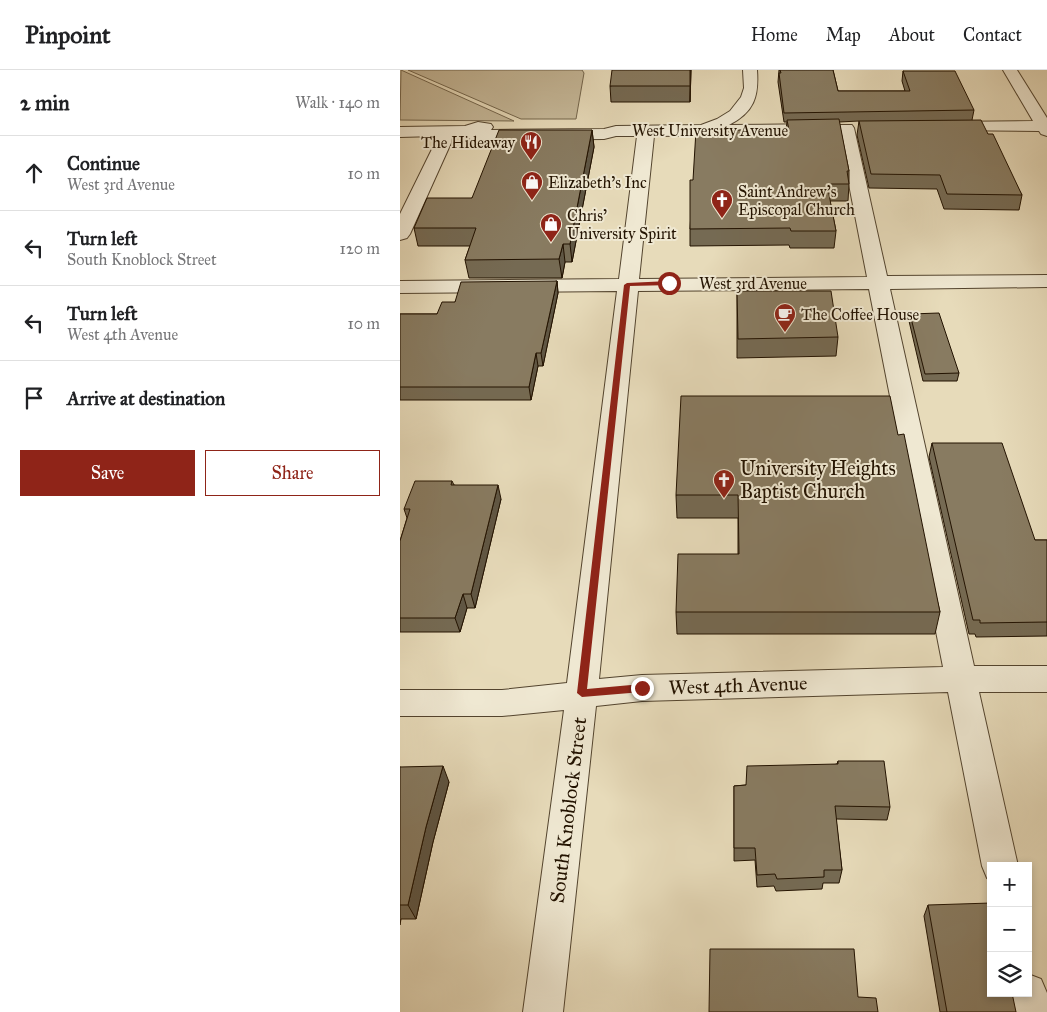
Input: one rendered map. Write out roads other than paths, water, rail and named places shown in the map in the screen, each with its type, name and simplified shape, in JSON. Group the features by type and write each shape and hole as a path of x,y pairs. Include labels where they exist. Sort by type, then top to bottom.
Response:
{"street":[{"path":"684,130 711,126 730,119 746,104 751,89 750,70"},
{"path":"1010,70 1046,129"},
{"path":"935,127 1046,129"},
{"name":"West University Avenue","path":"400,132 467,131 474,135 604,134 616,130 856,128 878,282"},
{"name":"South Knoblock Street","path":"543,1012 582,693 646,130"},
{"path":"400,234 443,143 444,131"},
{"name":"West 3rd Avenue","path":"400,286 1047,281"},
{"path":"878,282 999,862"},
{"name":"West 4th Avenue","path":"400,704 502,703 642,688 961,679 1047,679"},
{"path":"1027,997 1030,1012"}],"place":[{"name":"The Hideaway","path":"531,161"},
{"name":"Elizabeth's Inc","path":"532,201"},
{"name":"Saint Andrew's Episcopal Church","path":"722,219"},
{"name":"Chris' University Spirit","path":"551,243"},
{"name":"The Coffee House","path":"785,333"},
{"name":"University Heights Baptist Church","path":"724,499"}]}
